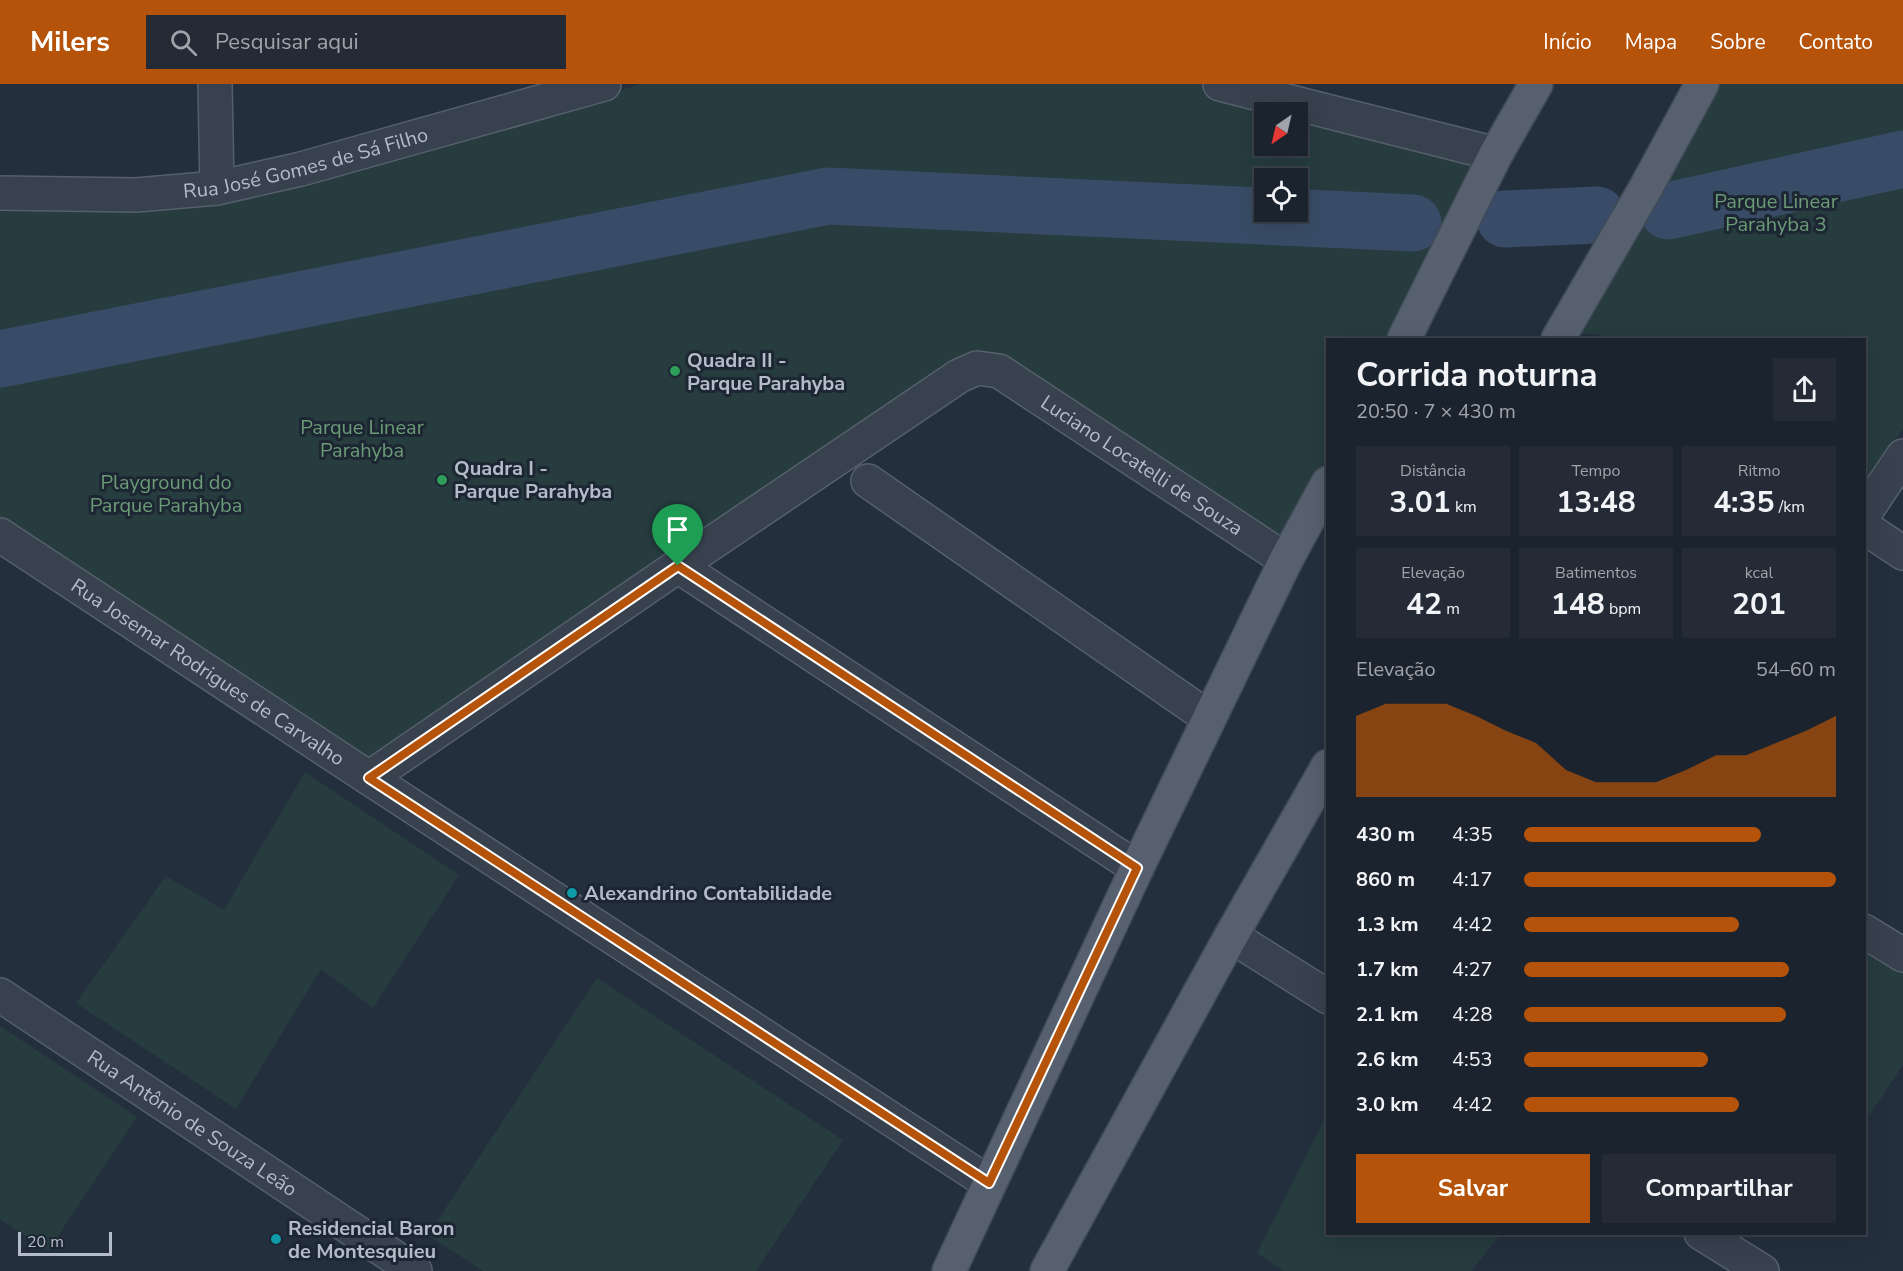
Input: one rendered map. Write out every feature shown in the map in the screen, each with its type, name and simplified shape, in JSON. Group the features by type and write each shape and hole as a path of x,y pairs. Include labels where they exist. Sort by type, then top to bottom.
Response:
{"main road":[{"path":"1404,338 1496,154 1536,84"},
{"path":"1562,338 1702,84"},
{"path":"949,1271 1209,718 1286,560 1326,487"},
{"path":"1047,1271 1230,936 1326,769"}],"street":[{"path":"215,84 217,188"},
{"name":"Rua José Gomes de Sá Filho","path":"0,193 136,195 217,188 301,169 551,92 604,84"},
{"path":"1221,84 1496,154"},
{"name":"Luciano Locatelli de Souza","path":"678,566 959,376 977,368 999,371 1286,560"},
{"path":"1866,511 1903,456"},
{"path":"868,481 1209,718"},
{"path":"1866,528 1903,553"},
{"name":"Rua Josemar Rodrigues de Carvalho","path":"3,544 369,778 989,1183"},
{"path":"369,778 678,566 1137,868"},
{"path":"1866,932 1903,955"},
{"path":"1230,936 1326,996"},
{"name":"Rua Antônio de Souza Leão","path":"0,995 415,1271"},
{"path":"1704,1235 1762,1271"}],"green space":[{"name":"Parque Linear Parahyba","path":"640,84 1205,84 1272,102 1254,102 1254,156 1308,156 1308,112 1491,161 1402,338 1326,338 1326,482 1289,555 978,354 362,777 0,536 0,193 207,186 543,115"},
{"name":"Parque Linear Parahyba 3","path":"1701,84 1903,84 1903,429 1866,479 1866,338 1603,338 1597,334 1559,334"},
{"path":"305,772 459,875 373,1008 321,969 236,1109 76,1003 166,876 224,910"},
{"path":"1866,921 1903,946 1903,1065 1869,1116 1866,1114"},
{"path":"597,978 843,1140 756,1271 483,1271 428,1235"},
{"path":"0,1026 137,1117 48,1251 0,1219"},
{"path":"1326,1116 1326,1235 1500,1235 1471,1271 1284,1271 1257,1253"}],"waterway":[{"path":"1668,211 1903,159"},
{"path":"0,359 828,196 1413,223"},
{"path":"1505,219 1597,215"}],"place":[{"name":"Quadra II - Parque Parahyba","path":"675,371"},
{"name":"Quadra I - Parque Parahyba","path":"442,480"},
{"name":"Alexandrino Contabilidade","path":"572,893"},
{"name":"Residencial Baron de Montesquieu","path":"276,1239"}],"route":[{"path":"678,566 1137,868 989,1183 369,778 678,566"}],"park label":[{"name":"Playground do Parque Parahyba","path":"166,494"}]}
